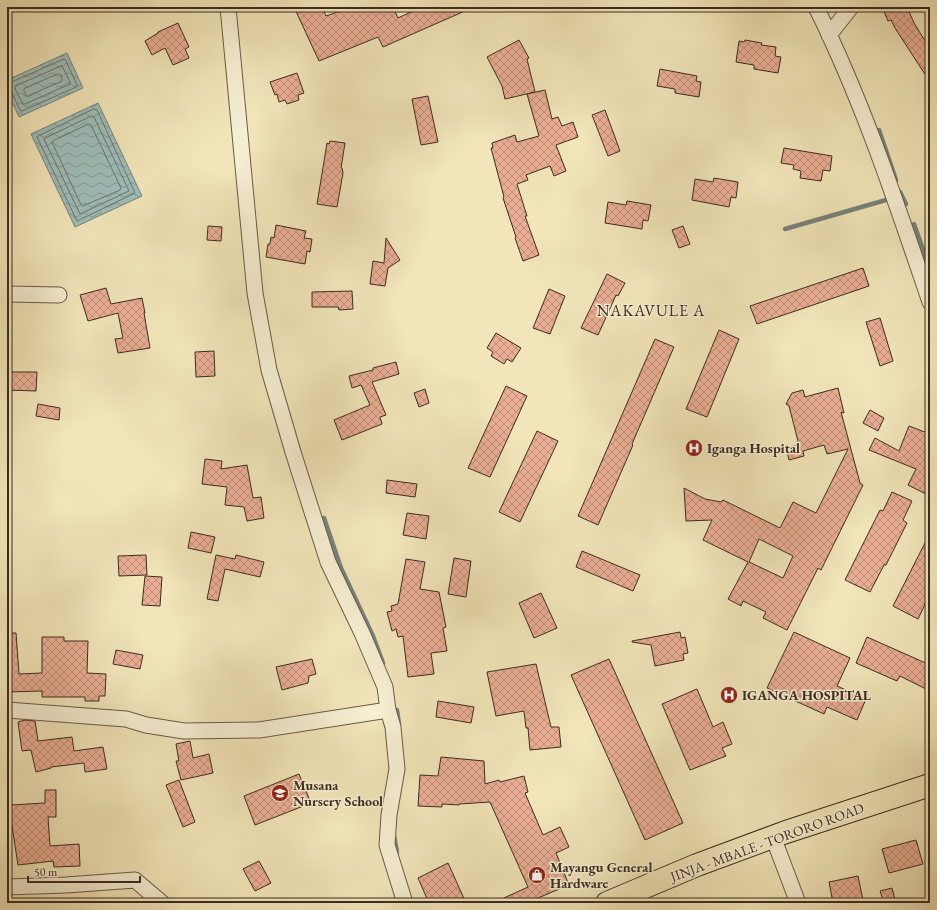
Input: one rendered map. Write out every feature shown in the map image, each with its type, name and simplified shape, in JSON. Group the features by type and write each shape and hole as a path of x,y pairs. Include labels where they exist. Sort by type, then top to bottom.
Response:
{"main road":[{"name":"JINJA - MBALE - TORORO ROAD","path":"607,903 702,863 773,837 930,785"}],"street":[{"path":"228,7 256,293 269,370 328,562 362,633 384,687 393,727 397,769 389,815 387,845 405,903"},
{"path":"816,7 860,108 898,208 930,302"},
{"path":"829,35 851,7"},
{"path":"7,294 59,295"},
{"path":"7,710 126,719 146,725 184,731 259,730 388,710"},
{"path":"773,837 798,903"},
{"path":"7,887 66,886 135,880 162,903"}],"water":[{"path":"67,53 83,88 19,117 7,91 7,80"},
{"path":"98,103 142,196 75,227 31,134"}],"building":[{"path":"294,7 322,7 326,16 352,7 393,7 398,18 422,7 474,7 383,47 378,37 319,61"},
{"path":"882,7 907,7 914,23 930,49 930,82 891,20 888,21"},
{"path":"178,23 189,47 185,49 189,58 173,65 165,48 152,55 145,41 158,32"},
{"path":"519,40 529,58 527,59 535,92 505,99 502,86 487,57"},
{"path":"745,40 762,43 761,45 776,47 775,56 781,57 778,73 754,69 754,65 736,62 739,41 744,42"},
{"path":"660,69 697,76 696,81 701,82 699,97 675,93 675,89 657,86"},
{"path":"297,73 304,93 298,95 299,100 287,104 285,100 279,102 277,94 275,95 270,82"},
{"path":"545,90 552,119 558,117 562,126 573,122 578,137 556,145 566,171 554,176 550,166 526,175 528,180 517,184 527,216 525,216 539,255 523,261 503,198 504,197 491,148 493,148 492,143 515,135 517,142 539,136 527,94"},
{"path":"428,96 438,142 421,145 412,99"},
{"path":"605,110 620,151 608,156 592,115"},
{"path":"330,141 345,143 341,168 343,173 337,207 317,204 327,143 329,144"},
{"path":"784,148 832,156 830,171 823,170 821,181 800,178 801,171 793,169 794,165 781,163"},
{"path":"714,178 738,182 736,198 731,197 729,207 692,200 695,179 713,182"},
{"path":"627,201 651,205 648,221 643,220 642,229 605,223 608,202 626,205"},
{"path":"276,225 306,231 304,238 312,239 310,252 307,251 305,264 266,257 268,244 270,244 271,237 274,238"},
{"path":"208,226 222,227 221,241 207,240"},
{"path":"683,226 690,244 679,248 672,230"},
{"path":"386,238 400,260 388,268 385,286 370,284 373,261 384,263"},
{"path":"863,268 869,286 757,324 750,306"},
{"path":"607,274 625,283 618,296 616,295 598,335 581,328"},
{"path":"106,288 111,304 142,298 150,348 118,353 115,339 123,338 118,313 88,321 80,295"},
{"path":"549,289 565,296 550,334 533,328"},
{"path":"352,291 353,309 339,310 338,307 312,307 312,292"},
{"path":"880,318 893,361 880,366 866,322"},
{"path":"719,330 739,339 707,417 686,409"},
{"path":"496,333 521,348 512,362 507,359 504,364 491,356 493,352 487,348"},
{"path":"655,339 674,347 598,525 578,516"},
{"path":"214,351 215,376 196,377 195,352"},
{"path":"396,362 399,374 372,382 386,415 380,417 382,424 342,440 334,420 370,405 361,385 352,388 349,376"},
{"path":"8,372 37,372 36,391 8,390"},
{"path":"506,386 527,396 490,477 468,468"},
{"path":"838,388 844,413 841,412 860,483 863,485 821,570 818,568 787,630 763,618 766,612 743,601 741,606 728,599 748,562 703,540 712,520 686,521 684,488 705,499 721,502 723,500 780,528 793,502 816,513 848,449 827,454 824,445 803,451 804,456 789,460 786,448 799,445 789,406 786,404 792,393 803,390 805,397","holes":["759,539 793,556 783,578 749,562"]},
{"path":"425,389 429,403 419,407 414,393"},
{"path":"38,404 60,408 59,420 36,416"},
{"path":"870,410 884,418 878,431 863,423"},
{"path":"909,426 930,434 930,496 908,485 916,469 869,450 875,438 899,451"},
{"path":"537,431 558,441 520,522 499,512"},
{"path":"205,459 222,461 221,469 247,465 253,498 261,497 264,518 247,521 244,507 225,505 227,487 202,484"},
{"path":"387,480 417,484 415,497 386,493"},
{"path":"892,492 912,501 903,520 907,523 886,565 884,565 870,592 845,580 880,510 883,511"},
{"path":"407,513 429,516 426,539 403,535"},
{"path":"191,532 215,537 211,553 188,548"},
{"path":"930,533 930,594 918,619 893,606"},
{"path":"582,551 640,575 633,591 576,567"},
{"path":"146,555 147,575 119,576 118,556"},
{"path":"216,555 235,559 236,555 264,562 260,577 225,569 218,601 207,599"},
{"path":"454,558 471,561 466,597 448,594"},
{"path":"406,559 425,562 420,589 439,592 446,627 443,628 447,651 431,653 434,674 408,677 403,636 398,637 396,629 392,631 387,612 392,611 391,606 398,604"},
{"path":"145,576 162,577 160,606 142,605"},
{"path":"541,593 557,628 534,638 519,603"},
{"path":"680,632 681,638 685,637 688,653 683,654 684,660 655,666 651,645 632,642 632,641"},
{"path":"794,632 850,658 837,686 866,699 857,720 827,707 824,714 767,688"},
{"path":"7,633 16,633 19,674 42,673 42,637 64,637 64,641 88,641 87,673 106,674 105,696 99,696 99,701 85,701 85,697 42,697 42,691 7,692"},
{"path":"867,637 930,665 930,691 900,676 897,681 856,663"},
{"path":"116,650 143,655 140,669 113,664"},
{"path":"312,659 316,674 309,676 308,683 282,690 276,667"},
{"path":"609,659 683,823 645,840 571,675"},
{"path":"536,664 551,727 559,727 561,747 530,750 528,728 526,728 524,711 496,716 487,672"},
{"path":"697,689 713,727 723,722 732,744 722,748 726,756 690,770 662,704"},
{"path":"438,701 474,707 471,723 436,717"},
{"path":"25,720 35,721 38,741 72,737 74,751 103,747 107,769 85,772 84,763 51,767 36,772 31,750 22,751 18,722"},
{"path":"190,741 193,758 209,754 213,773 181,780 176,761 179,761 176,744"},
{"path":"441,757 484,761 485,784 524,776 528,792 525,793 543,835 560,827 569,847 556,853 569,885 526,903 493,903 528,887 490,802 459,805 442,804 442,807 418,806 420,775 438,776"},
{"path":"299,774 311,803 255,825 244,796"},
{"path":"179,780 195,822 183,827 166,785"},
{"path":"45,790 56,790 56,817 48,817 50,846 79,844 80,866 54,867 53,861 18,865 11,819 11,805 45,803"},
{"path":"916,840 923,864 889,873 882,849"},
{"path":"259,861 271,883 255,891 243,869"},
{"path":"448,863 466,903 429,903 418,878"},
{"path":"858,876 863,900 851,903 833,903 829,882"},
{"path":"892,888 896,903 884,903 880,891"}],"waterway":[{"path":"879,130 896,180"},
{"path":"900,192 906,204"},
{"path":"785,229 886,200"},
{"path":"914,224 930,269"},
{"path":"324,518 341,568 373,636 383,663"},
{"path":"397,710 399,724"},
{"path":"394,836 397,852"}],"place":[{"name":"Iganga Hospital","path":"694,448"},
{"name":"IGANGA HOSPITAL","path":"729,695"},
{"name":"Musana Nursery School","path":"280,793"},
{"name":"Mayangu General Hardware","path":"537,875"}],"district":[{"name":"NAKAVULE A","path":"651,310"}]}
